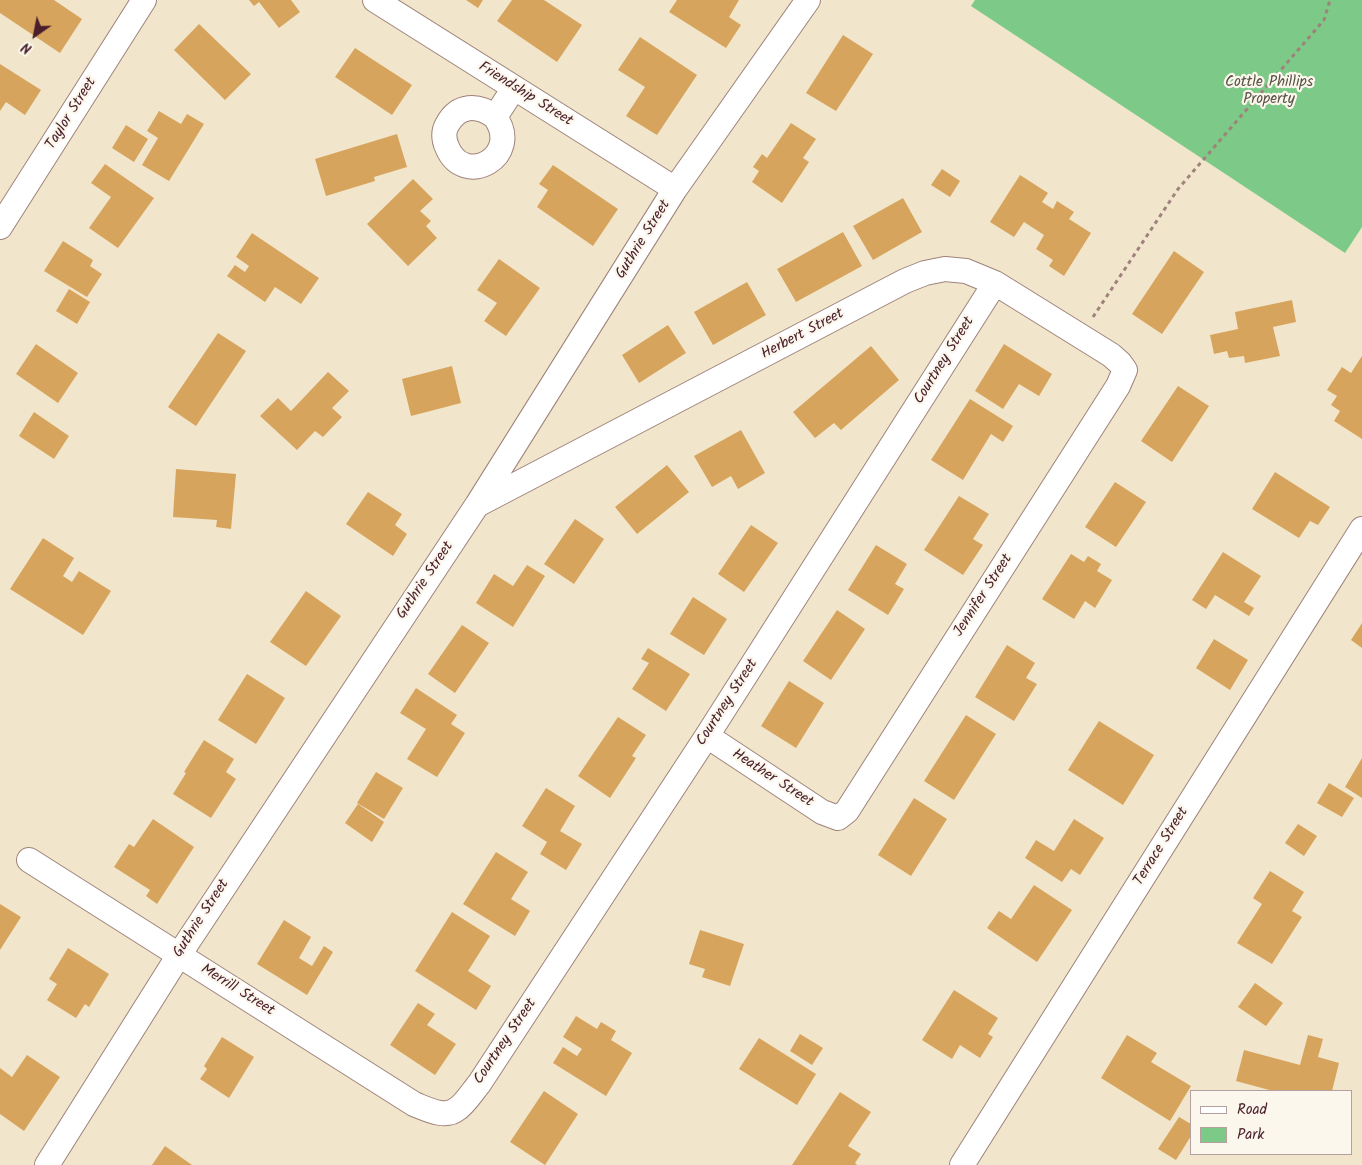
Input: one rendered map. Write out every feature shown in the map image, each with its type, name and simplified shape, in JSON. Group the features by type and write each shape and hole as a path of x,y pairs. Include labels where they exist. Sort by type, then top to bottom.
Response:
{"street":[{"name":"Taylor Street","path":"0,227 144,0"},
{"name":"Friendship Street","path":"376,0 675,189"},
{"name":"Guthrie Street","path":"47,1165 179,954 477,505 675,189 808,0"},
{"path":"495,117 514,88"},
{"name":"Herbert Street","path":"477,505 905,281 925,273 945,269 966,271 995,283 1111,355 1125,370"},
{"name":"Courtney Street","path":"448,1113 457,1110 479,1084 706,736 995,283"},
{"name":"Jennifer Street","path":"838,818 847,811 1118,386 1125,370"},
{"name":"Terrace Street","path":"962,1165 1362,530"},
{"name":"Heather Street","path":"706,736 822,812 838,818"},
{"name":"Merrill Street","path":"29,860 414,1104 434,1112 448,1113"}],"path":[{"path":"1081,336 1178,189 1324,20 1330,0"}],"green space":[{"name":"Cottle Phillips Property","path":"975,0 1362,0 1362,227 1345,253 971,6"}],"building":[{"path":"0,0 54,0 82,19 60,53 0,13"},
{"path":"249,0 291,0 300,12 279,28 259,2 254,6"},
{"path":"466,0 483,0 478,8"},
{"path":"512,0 544,0 582,25 557,62 497,21"},
{"path":"677,0 739,0 729,17 741,25 726,48 669,12"},
{"path":"199,24 251,74 225,100 174,50"},
{"path":"843,35 873,54 836,111 806,93"},
{"path":"640,37 697,75 657,135 626,116 645,87 618,70"},
{"path":"355,48 412,85 392,115 335,77"},
{"path":"0,64 41,90 25,115 6,102 0,111"},
{"path":"159,111 181,124 187,114 204,124 169,181 142,165 158,138 147,131"},
{"path":"791,123 816,139 803,158 809,162 782,203 752,182 759,171 753,167 762,154 767,158"},
{"path":"126,125 148,139 134,162 112,148"},
{"path":"397,134 407,167 374,177 375,181 326,196 315,159"},
{"path":"105,164 154,198 118,248 89,228 111,197 91,183"},
{"path":"553,165 618,209 593,246 537,207 548,190 539,184"},
{"path":"942,169 960,181 950,197 931,185"},
{"path":"1020,175 1048,193 1042,202 1053,209 1057,201 1074,212 1069,219 1091,233 1064,276 1049,266 1053,260 1036,249 1044,235 1024,222 1014,237 990,222"},
{"path":"413,179 433,199 420,211 431,221 426,226 437,238 408,266 367,224"},
{"path":"903,198 922,232 873,260 853,226"},
{"path":"843,232 862,266 796,302 777,269"},
{"path":"252,233 319,278 301,304 275,287 265,302 227,276 235,265 245,272 249,266 236,257"},
{"path":"63,241 93,260 90,266 102,274 87,297 44,271"},
{"path":"1174,251 1204,272 1162,334 1132,314"},
{"path":"499,259 540,288 506,336 484,321 497,303 477,290"},
{"path":"747,282 766,315 713,345 694,312"},
{"path":"69,289 90,302 77,324 56,311"},
{"path":"1292,300 1296,322 1273,327 1280,356 1245,363 1244,356 1229,358 1227,351 1214,354 1210,335 1238,329 1235,312"},
{"path":"668,325 686,353 639,383 622,355"},
{"path":"218,333 246,351 196,426 168,407"},
{"path":"36,344 78,373 58,403 16,374"},
{"path":"1004,344 1052,374 1039,396 1019,384 1003,409 975,391"},
{"path":"871,346 899,380 841,430 834,423 815,438 793,412"},
{"path":"1362,356 1362,439 1334,421 1340,411 1331,405 1337,396 1327,390 1342,367 1351,373"},
{"path":"452,366 461,403 411,416 402,379"},
{"path":"328,372 349,391 332,408 342,417 323,437 315,431 297,450 260,416 278,398 291,411"},
{"path":"1178,386 1209,406 1172,462 1141,441"},
{"path":"970,399 1013,426 1003,442 991,434 963,480 931,460"},
{"path":"34,412 69,436 54,459 19,436"},
{"path":"741,430 765,473 738,489 731,476 712,487 694,456"},
{"path":"667,465 689,492 637,534 615,507"},
{"path":"176,469 236,474 231,529 216,527 217,520 173,517"},
{"path":"1275,472 1330,507 1318,525 1310,521 1299,538 1252,509"},
{"path":"1115,482 1146,502 1116,547 1085,527"},
{"path":"368,492 402,514 395,525 407,534 393,556 346,524"},
{"path":"959,496 989,514 973,539 983,545 963,575 924,550"},
{"path":"575,519 604,539 574,584 544,564"},
{"path":"751,525 778,543 744,592 718,574"},
{"path":"43,538 74,558 63,576 72,582 79,571 111,591 83,635 10,589"},
{"path":"876,545 907,564 895,584 904,589 888,615 848,590"},
{"path":"1223,552 1261,576 1244,602 1254,608 1249,616 1215,595 1206,609 1192,600"},
{"path":"1071,554 1084,562 1088,556 1101,564 1097,571 1112,580 1095,608 1085,601 1074,619 1042,599"},
{"path":"527,565 545,576 513,627 476,603 494,574 513,586"},
{"path":"306,591 341,616 306,666 270,642"},
{"path":"693,597 727,619 704,655 670,634"},
{"path":"837,610 865,629 831,680 803,661"},
{"path":"1362,623 1362,648 1351,640"},
{"path":"462,625 489,643 455,693 428,674"},
{"path":"1214,639 1248,660 1230,690 1196,668"},
{"path":"1007,645 1035,663 1026,678 1037,684 1014,721 975,697"},
{"path":"648,648 690,674 666,711 632,689 649,663 641,659"},
{"path":"247,674 285,698 256,744 218,720"},
{"path":"789,681 824,703 796,748 761,726"},
{"path":"416,688 457,715 451,724 465,733 437,777 407,759 426,729 400,713"},
{"path":"966,715 996,734 954,800 924,781"},
{"path":"618,717 646,735 632,756 636,758 610,798 578,776"},
{"path":"1099,721 1154,755 1123,805 1068,770"},
{"path":"204,740 234,759 226,772 236,779 211,818 173,794"},
{"path":"1362,758 1362,798 1345,787"},
{"path":"376,772 403,788 384,819 357,803"},
{"path":"1329,783 1354,798 1342,817 1317,803"},
{"path":"546,788 575,806 560,831 582,844 566,870 540,854 547,842 522,826"},
{"path":"914,798 947,819 911,876 878,855"},
{"path":"358,804 384,822 372,842 345,823"},
{"path":"153,819 194,847 157,904 146,896 150,890 114,867 129,844 134,847"},
{"path":"1074,819 1104,838 1080,875 1071,869 1062,882 1025,858 1036,840 1054,851"},
{"path":"1298,824 1317,836 1304,856 1285,843"},
{"path":"496,852 528,872 511,899 530,911 515,936 463,904"},
{"path":"1270,871 1304,892 1292,911 1302,917 1272,964 1237,943 1262,904 1253,898"},
{"path":"1034,885 1072,910 1037,962 987,928 999,911 1011,919"},
{"path":"0,904 21,917 0,950"},
{"path":"452,912 490,936 468,971 491,986 476,1010 415,971"},
{"path":"284,920 311,937 299,958 312,966 324,946 333,952 307,995 257,964"},
{"path":"700,930 744,944 730,986 702,977 705,969 689,964"},
{"path":"68,948 109,974 89,1007 85,1004 76,1018 47,1000 57,984 49,979"},
{"path":"1255,983 1283,1003 1266,1026 1238,1007"},
{"path":"954,990 998,1018 988,1034 993,1037 980,1058 960,1045 952,1059 922,1040"},
{"path":"418,1003 435,1014 427,1025 456,1044 435,1075 390,1045"},
{"path":"576,1016 597,1029 601,1022 616,1031 611,1040 632,1053 606,1096 553,1063 563,1047 577,1056 582,1049 563,1037"},
{"path":"800,1034 823,1048 812,1065 790,1051"},
{"path":"1127,1035 1157,1053 1151,1062 1191,1086 1170,1121 1101,1078"},
{"path":"1308,1035 1323,1039 1318,1057 1339,1063 1332,1090 1269,1090 1236,1081 1244,1050 1300,1065"},
{"path":"222,1037 254,1057 229,1098 200,1079 207,1069 204,1066"},
{"path":"759,1038 816,1074 797,1105 739,1069"},
{"path":"27,1055 60,1077 24,1131 0,1114 0,1068 12,1077"},
{"path":"544,1091 578,1114 545,1165 510,1142"},
{"path":"840,1092 871,1112 848,1146 861,1154 855,1163 857,1165 792,1165"},
{"path":"1179,1117 1190,1123 1190,1138 1176,1160 1158,1149"},
{"path":"165,1146 192,1165 152,1165"}]}
